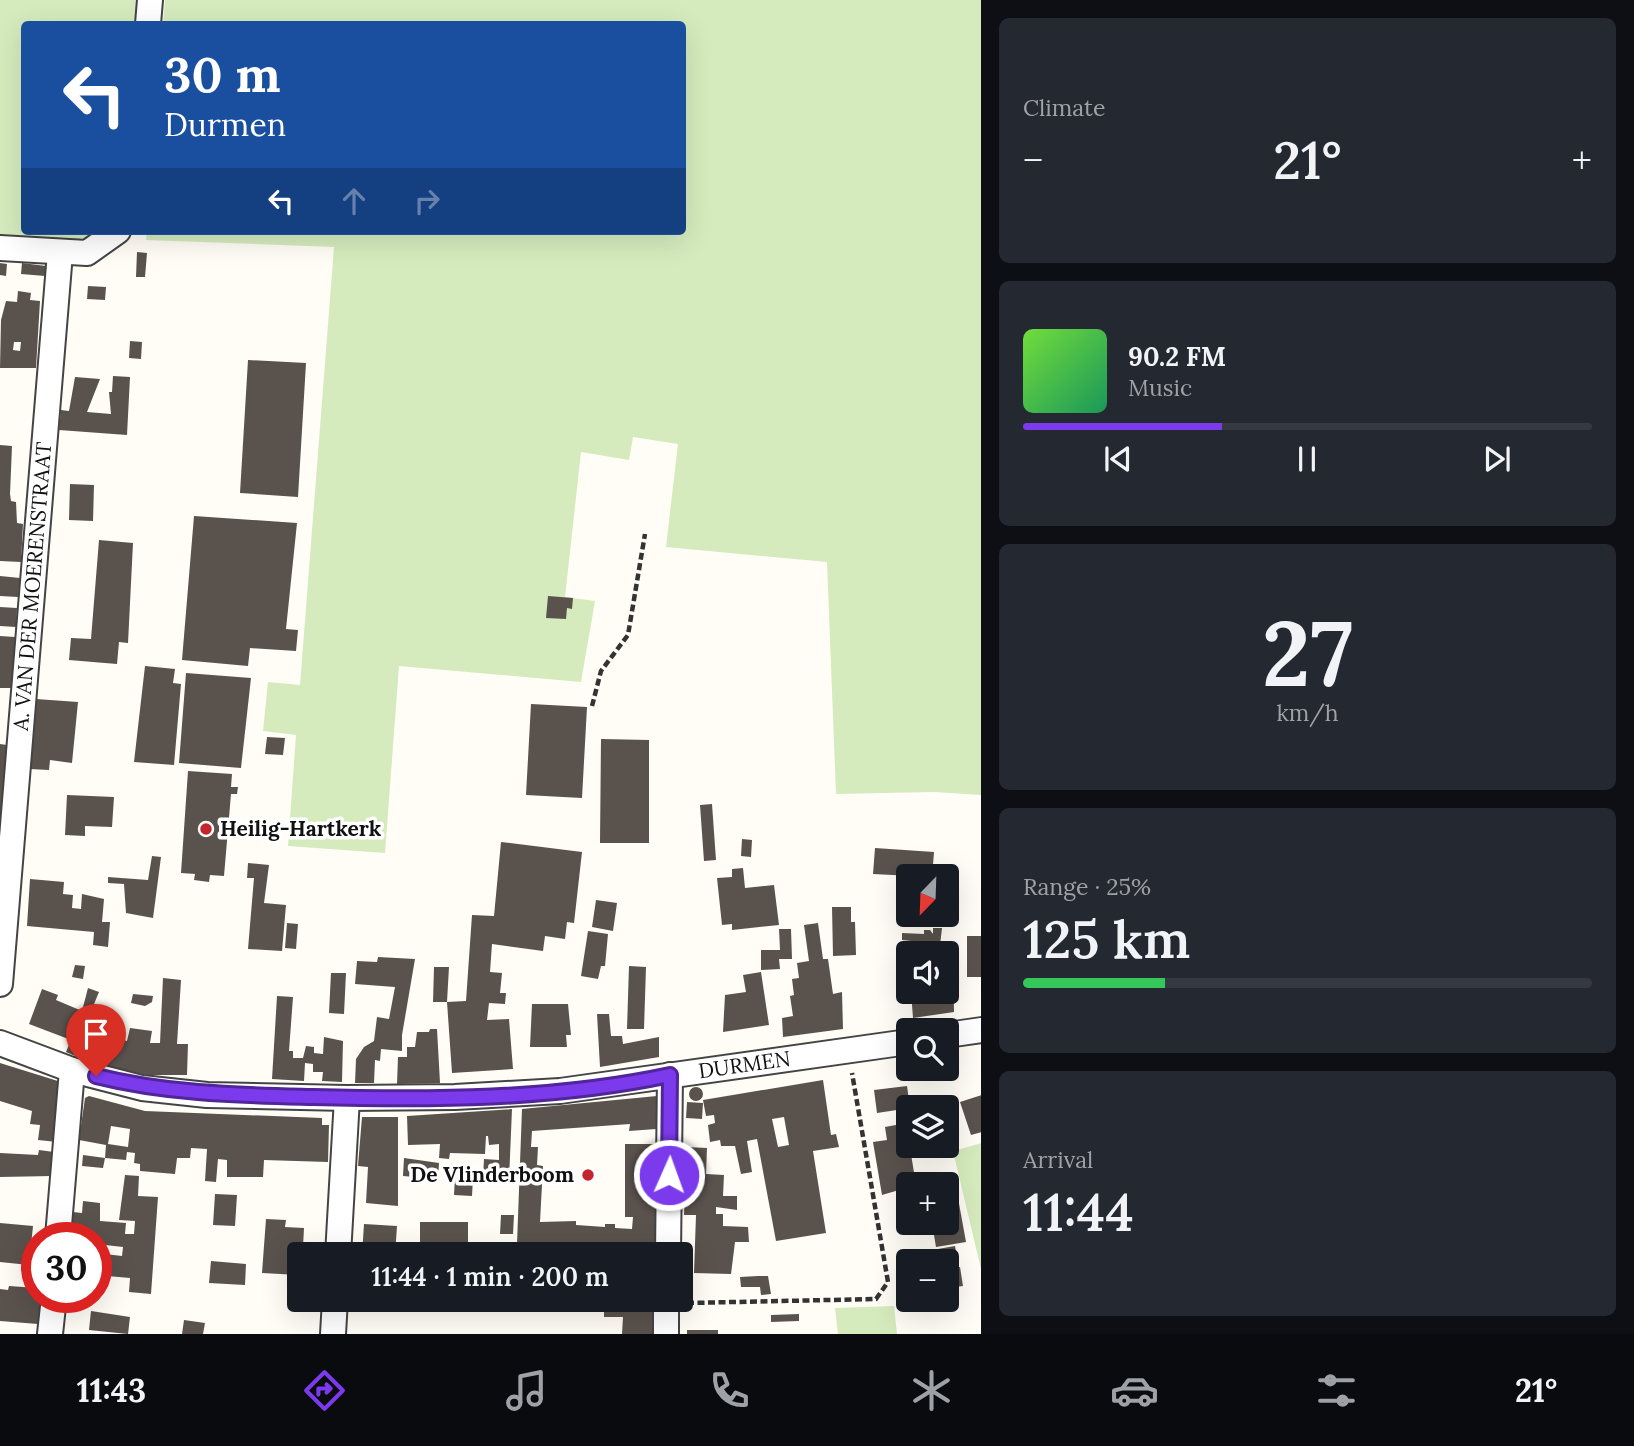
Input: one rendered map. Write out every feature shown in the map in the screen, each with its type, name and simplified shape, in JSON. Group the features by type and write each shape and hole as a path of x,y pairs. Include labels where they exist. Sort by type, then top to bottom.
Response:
{"street":[{"path":"148,21 150,0"},
{"path":"0,248 87,253 112,235"},
{"name":"A. VAN DER MOERENSTRAAT","path":"0,984 60,253"},
{"path":"959,1033 981,1030"},
{"name":"DURMEN","path":"0,1043 72,1070 142,1088 207,1095 347,1098 455,1097 560,1091 670,1075 707,1073 896,1044"},
{"path":"59,1222 72,1070"},
{"path":"668,1242 670,1075"},
{"path":"339,1242 347,1098"},
{"path":"334,1334 335,1312"},
{"path":"666,1312 666,1334"},
{"path":"50,1334 52,1313"}],"path":[{"path":"592,706 601,671 628,635 645,534"},
{"path":"693,1301 876,1298 888,1282 848,1052"}],"green space":[{"path":"0,0 139,0 137,21 21,21 21,235 91,235 76,241 51,243 0,239"},
{"path":"165,0 981,0 981,795 934,792 836,794 827,562 666,547 678,444 633,437 629,460 581,452 565,597 595,601 581,682 399,666 385,853 288,846 296,735 263,731 268,682 300,685 334,247 146,240 147,235 686,235 686,21 163,21"},
{"path":"981,1143 981,1269 959,1172 955,1158 959,1158 959,1149"},
{"path":"894,1306 897,1334 838,1334 835,1308"}],"building":[{"path":"137,252 147,253 145,277 136,277"},
{"path":"0,263 7,264 6,276 0,275"},
{"path":"22,263 46,266 45,276 21,274"},
{"path":"88,286 106,287 105,300 87,299"},
{"path":"18,291 31,293 30,300 40,301 36,368 0,368 1,320 6,301 17,302","holes":["14,342 21,342 20,351 13,350"]},
{"path":"130,341 142,342 141,359 129,358"},
{"path":"248,360 306,363 298,497 240,493"},
{"path":"113,376 130,377 127,435 59,430 61,410 69,411 75,377 100,379 87,412 111,414 109,392 112,392"},
{"path":"0,445 12,446 10,494 11,501 16,502 17,523 23,524 21,562 0,561"},
{"path":"70,484 94,485 93,521 69,520"},
{"path":"194,516 297,523 286,629 298,630 296,651 250,648 248,666 182,660"},
{"path":"99,540 133,543 128,643 119,642 117,664 69,660 71,638 91,639"},
{"path":"0,576 20,578 18,597 0,596"},
{"path":"548,596 573,598 572,609 567,608 566,619 546,618"},
{"path":"0,607 17,608 16,627 0,626"},
{"path":"0,636 15,637 12,688 0,688"},
{"path":"145,666 175,669 173,683 181,684 174,765 134,762"},
{"path":"186,673 251,678 241,768 179,763"},
{"path":"36,699 78,702 72,763 50,760 49,770 30,769"},
{"path":"531,704 587,707 582,798 526,795"},
{"path":"267,737 285,738 283,755 265,754"},
{"path":"601,739 649,740 649,843 600,843"},
{"path":"0,744 7,745 2,827 0,827"},
{"name":"Heilig-Hartkerk","path":"188,771 232,774 231,787 238,787 237,794 231,794 224,876 210,875 209,882 194,880 195,874 181,873"},
{"path":"67,795 114,797 112,827 85,826 85,836 65,835"},
{"path":"712,804 716,860 704,861 700,805"},
{"path":"742,839 752,840 751,857 741,856"},
{"path":"501,842 582,852 574,923 567,922 565,939 545,936 543,951 492,944 490,972 502,973 500,993 506,993 505,1004 489,1003 487,1020 509,1019 513,1069 452,1073 447,1002 466,1001 472,915 494,916"},
{"path":"875,848 934,852 933,864 896,864 896,875 873,874"},
{"path":"152,856 161,857 153,918 126,913 124,884 108,883 108,877 148,880"},
{"path":"248,863 269,865 264,903 286,905 282,951 248,949 254,878 247,878"},
{"path":"743,868 745,888 774,885 779,925 732,930 732,924 722,925 717,878 732,877 732,869"},
{"path":"30,879 64,882 63,894 73,895 72,908 81,909 82,894 104,899 102,922 110,922 108,947 93,945 94,932 27,926"},
{"path":"596,900 617,903 613,931 592,927"},
{"path":"832,907 851,907 851,922 855,922 856,955 833,956"},
{"path":"287,923 298,924 296,949 285,948"},
{"path":"818,923 823,959 828,959 833,994 842,992 843,1029 783,1037 782,1018 793,1016 790,996 794,995 792,979 799,978 797,963 809,961 804,925"},
{"path":"933,928 942,928 940,941 902,940 902,933 924,934 924,930 930,930 933,934"},
{"path":"779,929 791,929 792,959 779,959 780,969 761,970 761,950 780,950"},
{"path":"588,931 608,934 605,966 601,966 598,979 581,976"},
{"path":"967,936 981,936 981,977 967,977"},
{"path":"378,957 415,959 402,1035 402,1051 381,1049 380,1061 375,1060 374,1083 355,1083 356,1059 364,1047 374,1041 377,1017 389,1019 395,987 355,984 357,961 377,962"},
{"path":"75,965 85,966 83,979 72,977"},
{"path":"629,966 646,967 644,1029 627,1029"},
{"path":"434,967 449,967 447,1002 433,1002"},
{"path":"761,972 769,1025 723,1032 725,995 746,992 743,975"},
{"path":"331,973 346,973 344,1014 329,1013"},
{"path":"163,978 181,980 177,1044 188,1044 187,1075 147,1075 94,1064 66,1052 71,1040 29,1024 42,989 58,995 56,1000 82,1011 88,988 99,992 94,1004 114,1013 103,1044 112,1037 127,1041 130,1028 152,1031 150,1043 160,1043"},
{"path":"133,994 153,996 152,1002 145,1006 131,1003"},
{"path":"277,996 293,997 289,1051 293,1051 293,1058 303,1058 306,1046 314,1047 314,1053 323,1054 324,1037 343,1041 342,1082 322,1081 323,1072 313,1072 313,1064 305,1063 304,1081 272,1079"},
{"path":"532,1004 568,1004 571,1035 566,1035 567,1047 530,1047"},
{"path":"912,1004 954,1004 954,1012 913,1018"},
{"path":"597,1014 609,1014 611,1036 622,1036 623,1044 659,1037 659,1057 600,1067"},
{"path":"430,1029 437,1029 440,1083 397,1084 398,1057 407,1057 407,1047 415,1047 417,1032 429,1032"},
{"path":"0,1063 61,1082 57,1142 38,1140 40,1125 30,1124 32,1111 0,1101"},
{"path":"823,1080 831,1135 836,1134 839,1147 813,1151 826,1233 776,1241 757,1139 747,1141 752,1172 741,1174 735,1146 721,1146 720,1140 710,1142 708,1125 715,1123 714,1115 706,1116 703,1100","holes":["784,1117 789,1145 778,1147 772,1119"]},
{"path":"907,1086 908,1095 896,1095 896,1110 877,1113 874,1090"},
{"path":"693,1087 699,1087 703,1094 699,1101 693,1101 689,1097 689,1091"},
{"path":"981,1095 981,1132 971,1135 960,1102"},
{"path":"89,1096 145,1111 322,1118 322,1125 329,1125 328,1162 264,1160 263,1177 227,1177 227,1160 218,1159 216,1182 205,1181 207,1149 191,1148 190,1158 177,1158 175,1174 140,1171 140,1164 134,1163 135,1153 127,1152 126,1160 105,1158 106,1145 79,1140 85,1098","holes":["111,1126 130,1129 128,1147 108,1144"]},
{"path":"657,1096 656,1129 629,1131 630,1124 532,1131 531,1147 538,1147 537,1165 543,1166 540,1222 576,1221 576,1225 605,1227 605,1224 615,1224 615,1228 632,1229 633,1217 625,1217 625,1144 655,1144 655,1242 517,1242 522,1109"},
{"path":"687,1102 703,1103 702,1119 686,1118"},
{"path":"512,1109 509,1180 483,1178 484,1159 499,1160 499,1144 489,1145 488,1136 485,1154 450,1153 449,1159 439,1158 440,1144 408,1145 407,1116"},
{"path":"362,1117 398,1117 398,1206 366,1203 368,1167 358,1166"},
{"path":"896,1125 896,1158 912,1158 914,1172 896,1172 896,1191 882,1195 873,1142 887,1140 885,1127"},
{"path":"686,1147 707,1148 706,1174 724,1175 723,1196 737,1196 737,1210 716,1207 716,1214 723,1214 723,1226 748,1227 749,1242 735,1242 731,1274 694,1273 696,1215 684,1215"},
{"path":"39,1150 54,1152 52,1176 0,1177 0,1153 38,1155"},
{"path":"83,1155 105,1158 103,1168 82,1166"},
{"path":"404,1158 439,1163 438,1179 403,1176"},
{"path":"125,1175 139,1176 138,1196 158,1197 151,1294 129,1292 130,1278 112,1276 112,1255 122,1256 123,1247 112,1246 112,1222 72,1222 73,1212 82,1213 83,1201 100,1203 100,1221 126,1223 125,1234 134,1234 135,1221 119,1220"},
{"path":"455,1177 473,1178 472,1196 454,1195"},
{"path":"215,1194 237,1195 235,1226 213,1225"},
{"path":"959,1204 966,1242 936,1247 934,1235 959,1235"},
{"path":"501,1215 514,1215 513,1234 500,1234"},
{"path":"266,1219 286,1220 285,1227 304,1228 303,1242 287,1242 287,1274 262,1273"},
{"path":"420,1222 468,1222 468,1242 420,1242"},
{"path":"0,1223 21,1225 21,1264 0,1262"},
{"path":"364,1224 397,1226 396,1242 363,1242"},
{"path":"211,1261 246,1264 245,1285 209,1283"},
{"path":"959,1267 963,1286 959,1286"},
{"path":"768,1276 771,1294 761,1295 760,1287 741,1287 740,1277"},
{"path":"9,1286 21,1287 21,1313 39,1313 38,1324 0,1321 0,1289 8,1290"},
{"path":"604,1312 654,1312 653,1334 622,1334 623,1317 604,1317"},
{"path":"91,1313 130,1317 128,1334 89,1330"},
{"path":"799,1314 799,1321 771,1322 771,1315"},
{"path":"184,1320 205,1323 203,1334 182,1334"},
{"path":"687,1330 718,1330 718,1334 687,1334"}],"place":[{"name":"Heilig-Hartkerk","path":"206,829"},
{"name":"De Vlinderboom","path":"588,1175"}],"route":[{"path":"96,1076 142,1088 207,1095 347,1098 455,1097 560,1091 670,1075 669,1175"}]}
